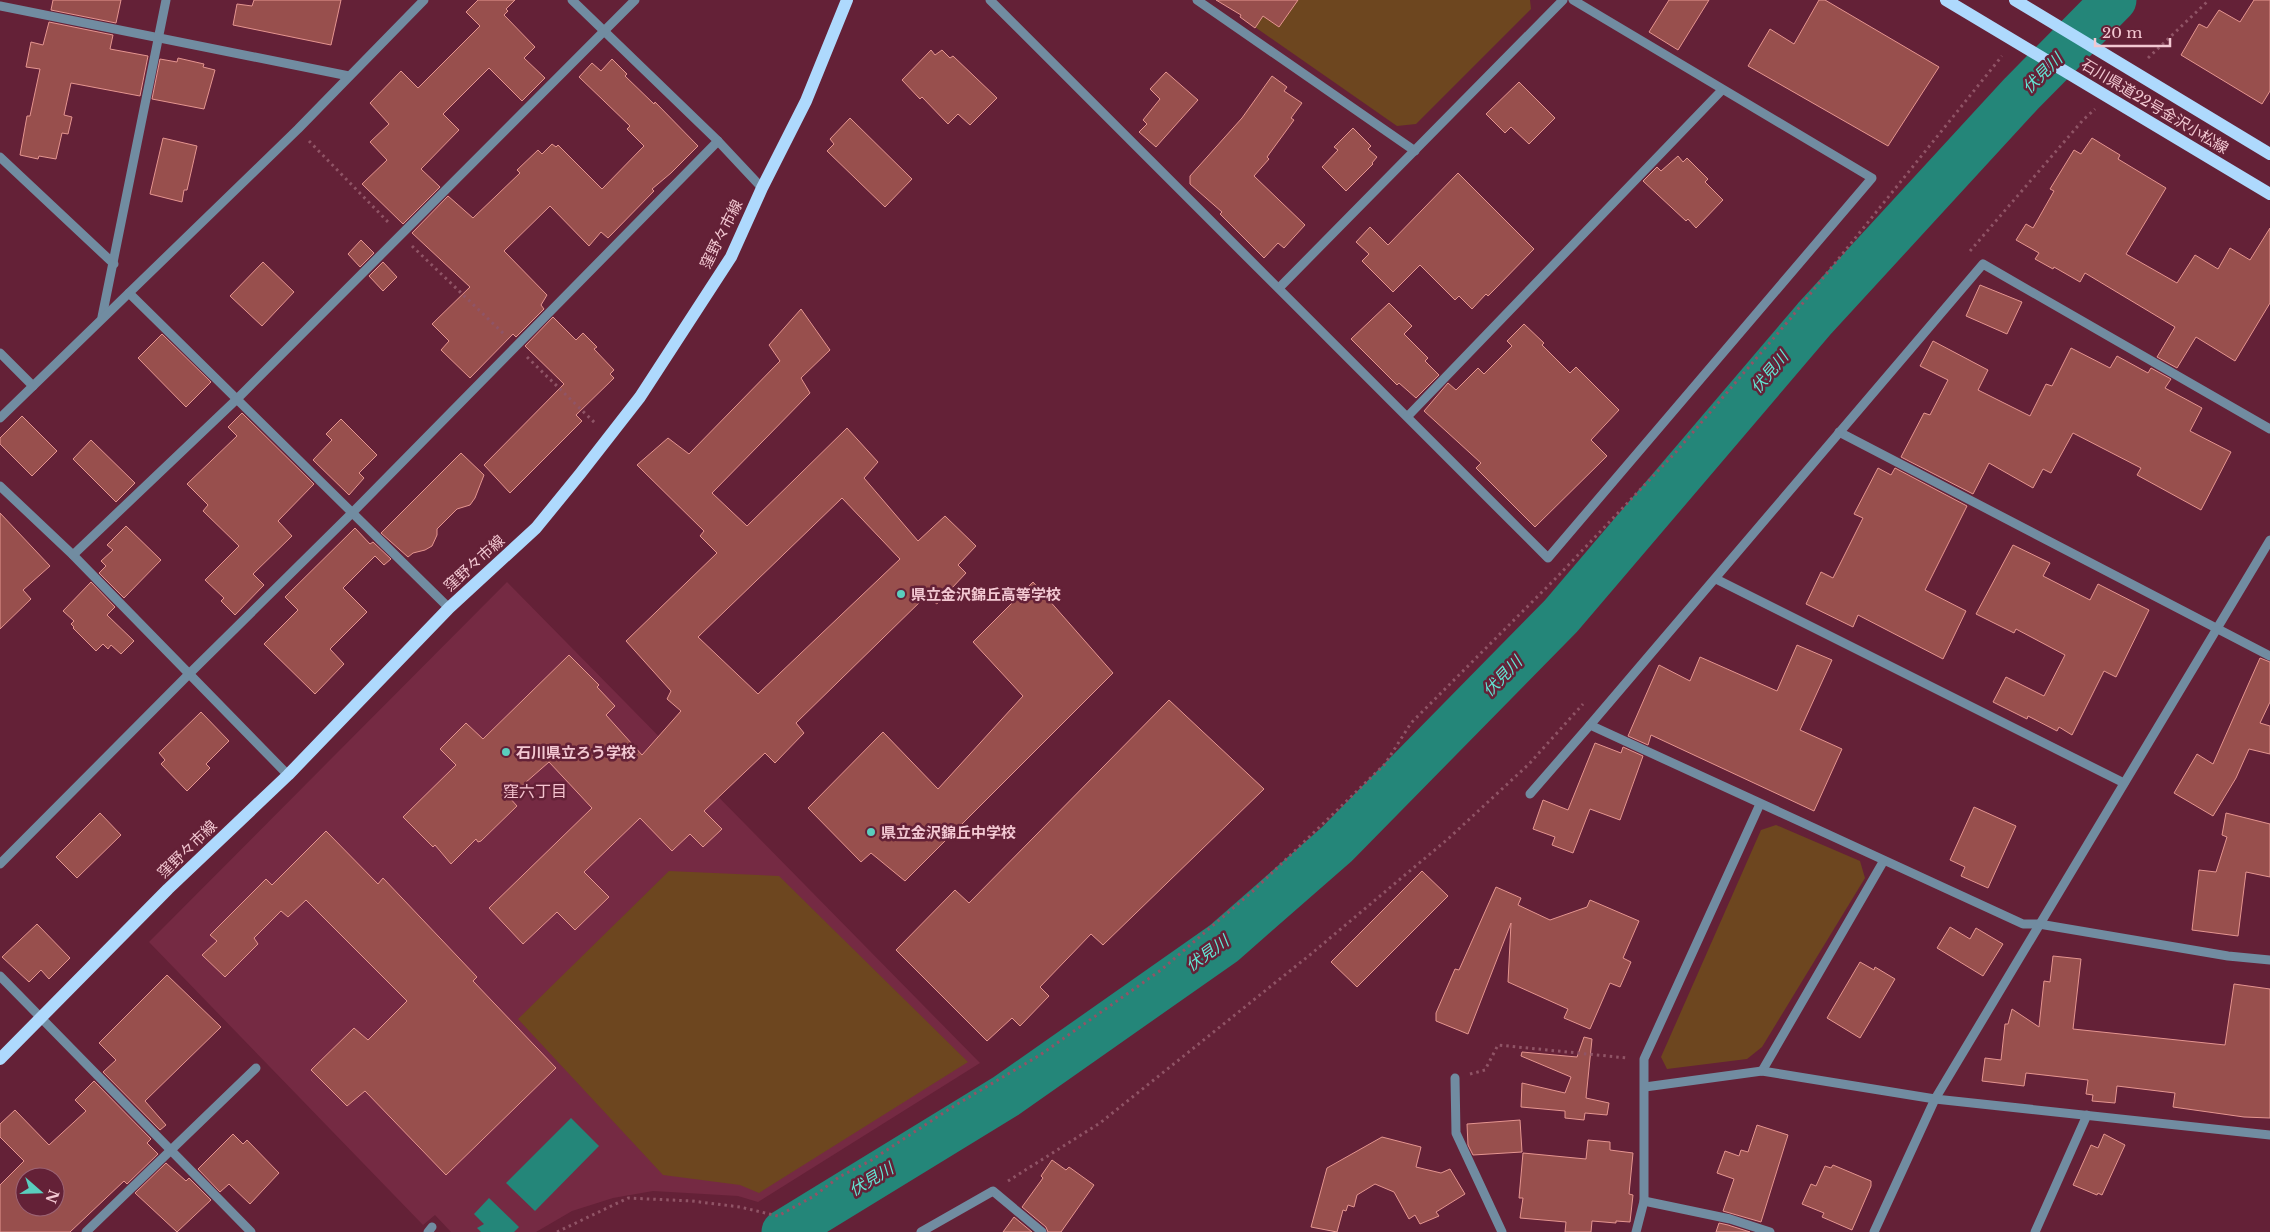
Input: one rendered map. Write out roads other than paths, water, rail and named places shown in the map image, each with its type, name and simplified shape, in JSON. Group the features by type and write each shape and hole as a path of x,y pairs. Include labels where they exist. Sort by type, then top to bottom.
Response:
{"main road":[{"name":"窪野々市線","path":"0,1059 168,889 288,775 449,608 536,528 640,397 731,257 762,188 806,101 847,0"},
{"name":"石川県道22号金沢小松線","path":"1946,0 2270,194"},
{"name":"石川県道22号金沢小松線","path":"2015,0 2270,154"}],"street":[{"path":"102,318 166,0"},
{"path":"0,418 298,129 424,0"},
{"path":"572,0 718,142 762,188"},
{"path":"73,555 238,398 635,0"},
{"path":"990,0 1548,558 1872,178 1572,0"},
{"path":"1197,0 1414,151"},
{"path":"1279,288 1563,0"},
{"path":"0,6 349,76"},
{"path":"1408,416 1722,90"},
{"path":"0,864 353,512 515,345 718,142"},
{"path":"0,157 114,264"},
{"path":"1530,794 1716,579 1982,264 2270,429"},
{"path":"129,293 238,398 449,608"},
{"path":"0,353 33,386"},
{"path":"1839,432 2270,656"},
{"path":"0,486 73,555 288,775"},
{"path":"1874,1232 1935,1099 2270,540"},
{"path":"1716,579 2124,783"},
{"path":"1590,725 1883,862 2022,924 2039,924 2228,956 2270,960"},
{"path":"1636,1232 1644,1201 1644,1059 1760,804"},
{"path":"1762,1071 1883,862"},
{"path":"0,976 251,1232"},
{"path":"86,1232 256,1068"},
{"path":"1645,1087 1762,1071 1935,1099 2270,1135"},
{"path":"1455,1078 1456,1133 1502,1232"},
{"path":"2035,1232 2087,1115"},
{"path":"921,1232 993,1191 1042,1232"},
{"path":"1644,1201 1730,1219 1770,1232"}],"waterway":[{"name":"伏見川","path":"784,1232 1006,1096 1224,943 1337,844 1561,616 1815,318 2021,94 2114,0"}],"place":[{"name":"県立金沢錦丘高等学校","path":"901,594"},
{"name":"石川県立ろう学校","path":"506,752"},
{"name":"県立金沢錦丘中学校","path":"871,832"}],"district":[{"name":"窪六丁目","path":"535,791"}]}
